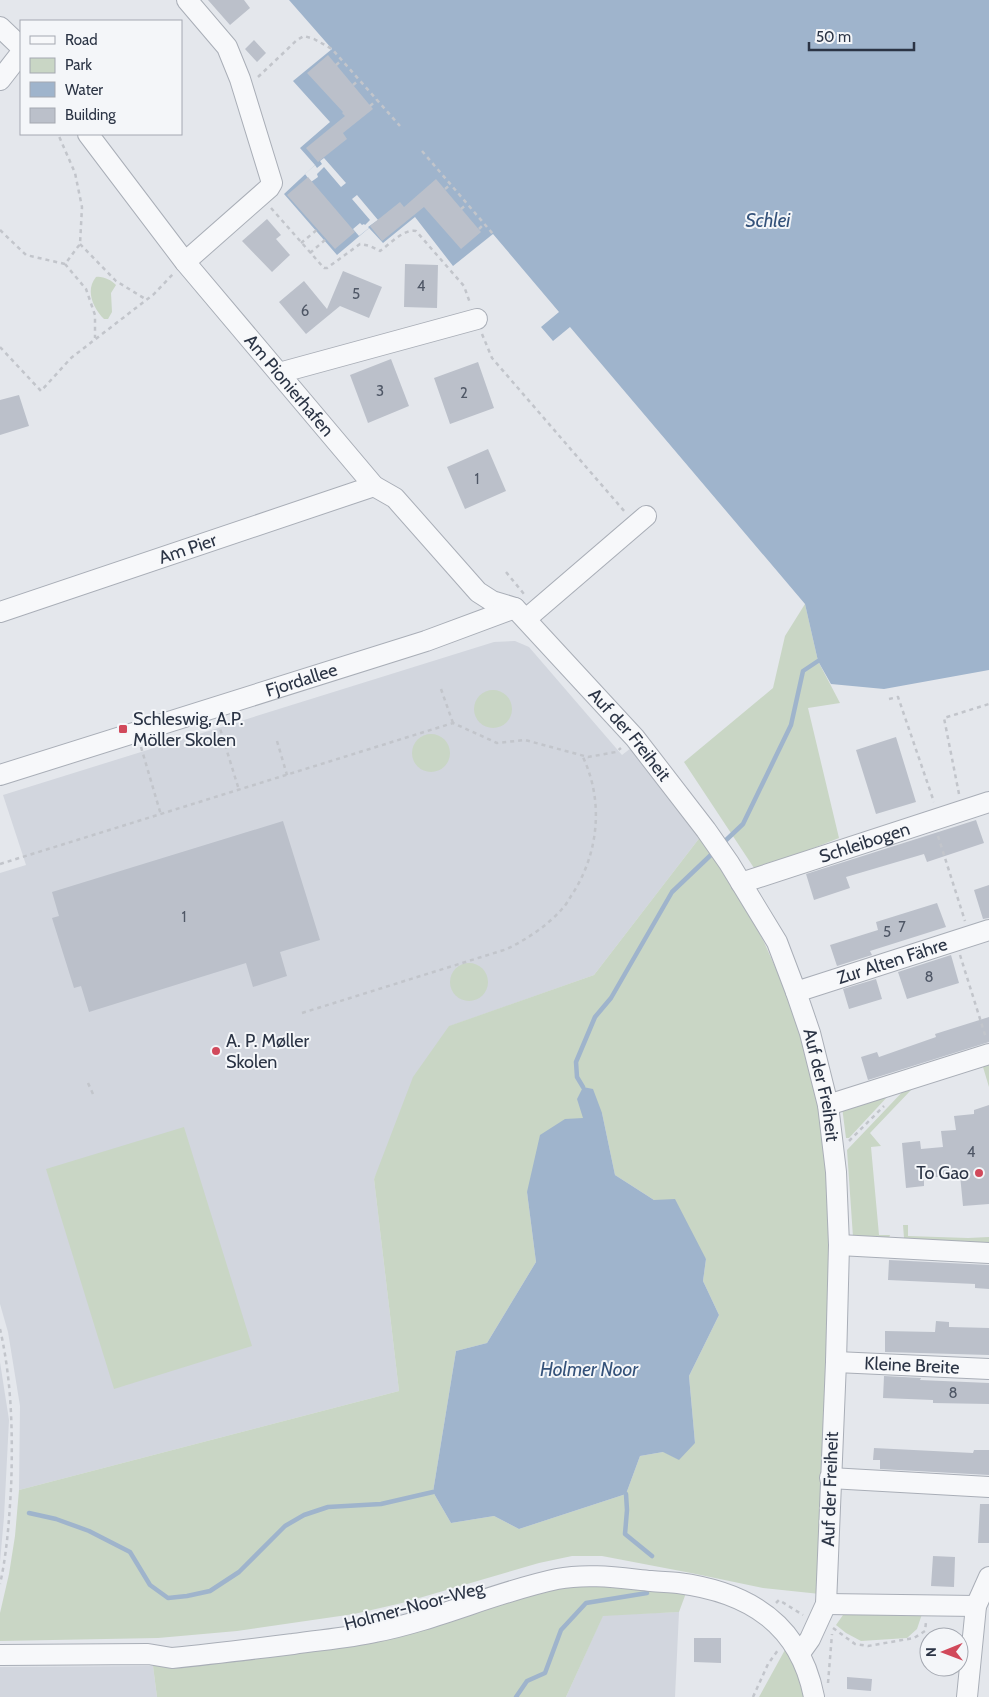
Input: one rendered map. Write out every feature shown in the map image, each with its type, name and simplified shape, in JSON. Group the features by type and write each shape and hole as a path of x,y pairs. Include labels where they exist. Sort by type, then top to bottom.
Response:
{"street":[{"path":"185,262 269,188 272,183 244,91 227,47 187,0"},
{"path":"0,28 20,46"},
{"path":"0,80 20,54"},
{"name":"Am Pionierhafen","path":"89,135 185,262 374,486 395,498 478,592 492,602 520,614"},
{"path":"279,373 476,319"},
{"name":"Am Pier","path":"0,612 374,486"},
{"path":"520,614 646,516"},
{"name":"Fjordallee","path":"0,775 136,734 426,641 520,614"},
{"name":"Auf der Freiheit","path":"520,614 635,738 729,863 777,942 810,1033 828,1105 836,1172 839,1245 836,1362 826,1604 810,1639 791,1649"},
{"name":"Schleibogen","path":"742,883 989,802"},
{"name":"Zur Alten Fähre","path":"796,992 972,935"},
{"path":"828,1105 905,1081 988,1046"},
{"path":"839,1245 989,1253"},
{"name":"Kleine Breite","path":"836,1362 989,1369"},
{"path":"830,1478 989,1487"},
{"name":"Holmer-Noor-Weg","path":"0,1655 148,1654 178,1645 353,1625 425,1607 532,1573 576,1563 613,1564 657,1572 676,1582 737,1598 752,1605 767,1615 785,1633 791,1649 810,1678 814,1697"},
{"path":"967,1697 976,1606 989,1578"},
{"path":"826,1604 976,1606"}],"path":[{"path":"244,91 304,36 332,49 400,126"},
{"path":"336,65 342,60"},
{"path":"353,85 359,80"},
{"path":"370,106 377,100"},
{"path":"58,135 75,173 82,208 80,244 65,264"},
{"path":"422,151 493,234"},
{"path":"445,189 450,185"},
{"path":"461,209 466,204"},
{"path":"479,229 484,224"},
{"path":"302,243 318,229"},
{"path":"0,230 26,255 65,264 86,288 94,315 95,338"},
{"path":"310,253 326,239"},
{"path":"80,244 116,281 146,300"},
{"path":"0,347 41,391 71,358 146,300 185,262"},
{"path":"440,689 453,723"},
{"path":"890,699 898,697 972,935 988,1046"},
{"path":"962,811 944,718 989,704"},
{"path":"214,709 239,790"},
{"path":"0,864 453,723 497,743 525,740 582,755 604,755 616,752 635,738"},
{"path":"136,734 161,815"},
{"path":"277,741 287,775"},
{"path":"302,1014 506,948 524,940 546,925 564,908 581,881 594,840 596,822 595,798 591,777 582,755"},
{"path":"843,1148 896,1093 905,1081"},
{"path":"88,1083 93,1094"},
{"path":"0,1329 10,1386 12,1453 9,1519 0,1584"},
{"path":"767,1615 779,1600 817,1624 835,1629 855,1644 868,1646 914,1638 925,1631 929,1606"},
{"path":"753,1697 768,1664 791,1649"}],"shaded area":[{"name":"A. P. Møller Skolen","path":"515,641 529,647 622,755 631,748 701,836 594,975 450,1026 374,1179 399,1391 19,1490 20,1406 8,1332 0,1304 0,873 26,865 3,795 494,642"},
{"path":"0,1362 9,1420 0,1562"},
{"path":"679,1612 675,1697 566,1697 603,1615"},
{"path":"153,1666 157,1697 0,1697 0,1667"}],"green space":[{"path":"96,277 107,279 116,285 111,293 112,312 108,319 104,319 100,315 92,299 91,288"},
{"path":"805,604 818,661 840,703 808,708 839,838 756,871 684,762 773,688 785,636"},
{"path":"493,690 506,696 512,709 506,722 493,728 480,722 474,709 480,696"},
{"path":"431,734 445,739 450,753 445,767 431,772 417,767 412,753 417,739"},
{"path":"701,836 732,883 764,942 788,996 813,1074 827,1139 836,1250 820,1594 763,1588 602,1556 572,1556 539,1563 402,1603 354,1614 237,1631 158,1638 0,1641 0,1613 15,1536 19,1490 399,1391 374,1179 413,1077 449,1026 594,975","holes":["602,1113 615,1175 654,1200 706,1259 703,1281 719,1315 689,1376 695,1443 640,1456 626,1494 519,1529 494,1516 451,1523 433,1492 456,1351 487,1343 536,1262 527,1192 583,1118"]},
{"path":"469,963 483,968 488,982 483,996 469,1001 455,996 450,982 455,968"},
{"path":"989,1058 989,1087 983,1067 912,1089 870,1133 881,1146 871,1147 879,1235 890,1235 889,1238 853,1237 847,1150 909,1085"},
{"path":"889,1095 849,1138 846,1138 842,1107"},
{"path":"184,1127 252,1346 114,1389 46,1169"},
{"path":"903,1225 908,1225 908,1236 989,1237 989,1245 907,1241 904,1238"},
{"path":"579,1581 686,1593 679,1612 603,1616 566,1697 157,1697 153,1666 345,1647"},
{"path":"922,1614 917,1629 907,1638 861,1641 836,1625 843,1615"},
{"path":"786,1648 796,1663 806,1697 759,1697"}],"water":[{"name":"Schlei","path":"289,0 989,0 989,670 884,689 831,684 818,661 805,604 570,327 553,341 541,327 559,312 493,234 453,266 415,217 383,243 369,228 337,255 284,194 315,165 300,148 330,122 293,81 332,49"},
{"name":"Holmer Noor","path":"583,1087 593,1089 602,1113 615,1175 654,1200 675,1199 706,1259 703,1281 719,1315 689,1376 695,1443 679,1460 663,1452 640,1456 626,1494 519,1529 494,1516 451,1523 433,1492 456,1351 487,1343 536,1262 527,1192 540,1135 565,1119 583,1118 577,1099"}],"pier":[{"path":"324,158 346,183 341,187 324,167 317,174 318,177 311,182 305,174 315,165 317,168 322,164 320,161"},
{"path":"357,195 378,220 359,236 353,229 360,223 365,225 370,220 352,199"}],"building":[{"path":"208,0 244,0 250,8 230,25"},
{"path":"254,40 266,53 257,62 245,49"},
{"path":"328,55 373,109 343,133 347,139 318,162 306,148 345,116 307,73"},
{"path":"308,177 355,232 335,249 287,195"},
{"path":"436,179 481,232 461,249 424,207 382,241 370,226 400,202 404,207"},
{"path":"267,219 281,235 276,239 290,255 272,272 242,241"},
{"path":"405,264 438,265 437,308 404,307"},
{"path":"343,271 382,287 369,318 340,306 306,334 279,302 304,281 327,309"},
{"path":"391,359 409,406 368,423 350,375"},
{"path":"478,362 494,408 450,424 434,378"},
{"path":"19,395 29,426 0,435 0,400"},
{"path":"488,449 506,491 465,509 447,467"},
{"path":"896,737 916,802 876,814 856,750"},
{"path":"976,820 984,843 927,862 924,854 846,877 850,888 814,900 806,874"},
{"path":"283,821 320,940 280,952 287,976 253,987 246,963 89,1012 81,986 74,988 52,918 59,916 52,892"},
{"path":"989,885 989,918 983,919 974,890"},
{"path":"937,903 946,927 870,951 872,955 837,966 830,945 878,930 876,922"},
{"path":"951,955 959,983 907,999 898,972"},
{"path":"876,979 882,999 849,1009 843,989"},
{"path":"989,1017 989,1042 868,1080 861,1057 877,1052 879,1057 936,1037 935,1034"},
{"path":"989,1105 989,1204 963,1206 960,1175 924,1178 924,1186 906,1188 902,1143 920,1141 921,1149 943,1147 941,1131 956,1130 954,1116 974,1114 974,1110"},
{"path":"889,1260 989,1265 989,1289 975,1288 975,1284 888,1280"},
{"path":"936,1321 949,1322 949,1327 989,1328 989,1355 885,1352 885,1331 935,1332"},
{"path":"884,1376 921,1378 920,1380 989,1383 989,1404 933,1403 933,1400 883,1398"},
{"path":"874,1448 973,1453 974,1450 989,1450 989,1475 880,1469 880,1460 873,1460"},
{"path":"980,1504 989,1504 989,1543 978,1543"},
{"path":"933,1556 955,1557 954,1587 931,1586"},
{"path":"694,1638 721,1638 721,1663 694,1662"},
{"path":"847,1677 872,1679 871,1691 847,1689"}],"waterway":[{"path":"723,843 743,824 791,725 803,671 818,661"},
{"path":"583,1087 577,1077 576,1062 595,1017 611,998 672,892 714,852"},
{"path":"29,1513 56,1519 89,1531 130,1552 150,1585 168,1598 210,1591 239,1572 285,1526 304,1515 328,1507 381,1504 433,1492"},
{"path":"626,1494 625,1534 652,1556"},
{"path":"516,1697 527,1681 545,1673 561,1630 586,1603 647,1593"}],"place":[{"name":"Schleswig, A.P. Möller Skolen","path":"123,729"},
{"name":"A. P. Møller Skolen","path":"216,1051"},
{"name":"To Gao","path":"979,1173"}]}
